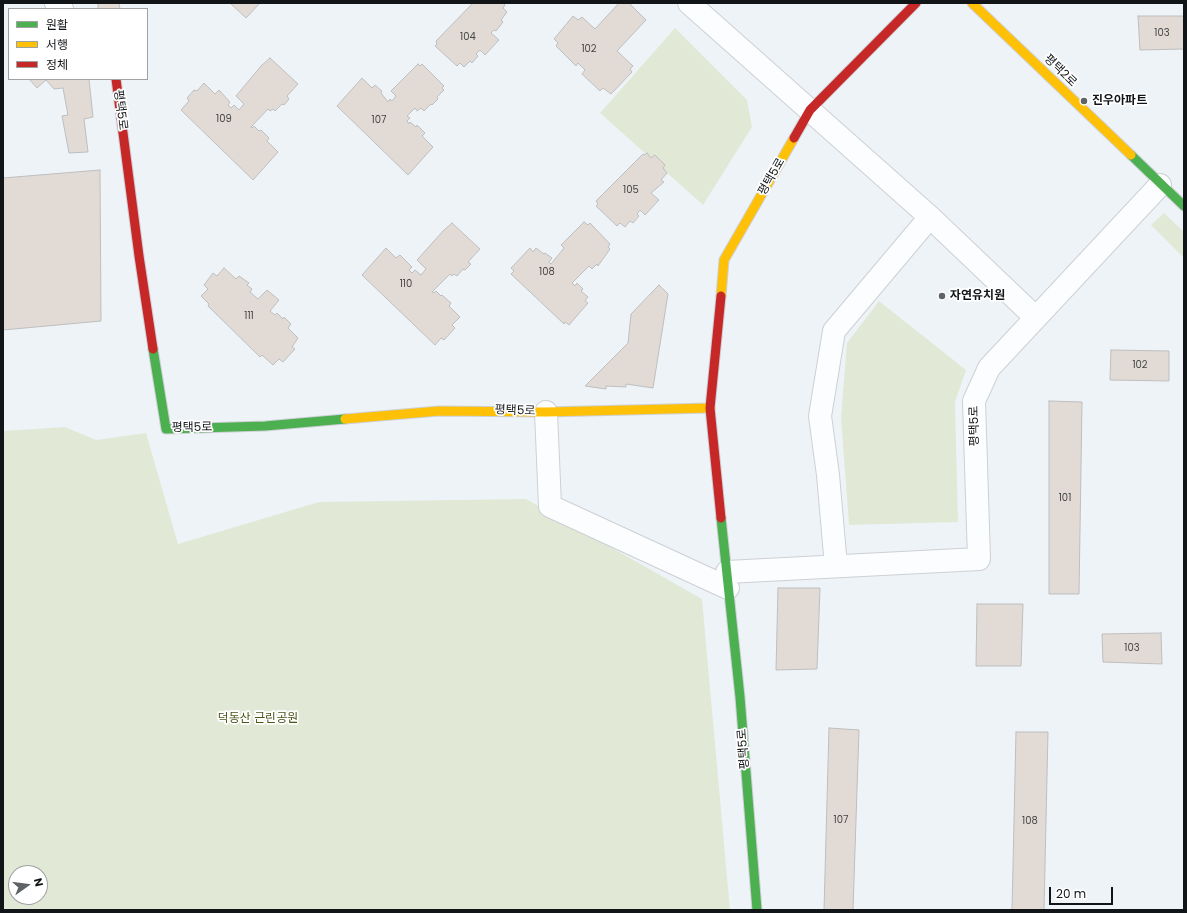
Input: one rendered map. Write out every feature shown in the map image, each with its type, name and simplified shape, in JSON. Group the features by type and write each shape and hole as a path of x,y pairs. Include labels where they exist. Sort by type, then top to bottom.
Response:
{"street":[{"path":"689,3 930,217 1035,317 1162,186 1184,196"},
{"name":"평택5로","path":"756,910 740,697 710,408 724,260 810,110 916,3"},
{"name":"평택2로","path":"972,3 1184,206"},
{"name":"평택5로","path":"116,80 139,256 166,429 265,426 479,410 546,412 710,408"},
{"path":"836,566 828,476 820,416 834,331 930,217"},
{"name":"평택5로","path":"546,412 550,506 728,580 836,566 978,559 974,401 989,368 1035,317"}],"green space":[{"path":"675,28 747,100 752,127 703,205 600,113"},
{"path":"1164,213 1184,232 1184,258 1151,225"},
{"path":"879,301 966,370 955,402 958,522 849,525 841,418 847,343"},
{"name":"덕동산 근린공원","path":"65,427 96,440 146,433 178,544 319,502 526,499 702,599 730,910 3,910 3,431"}],"building":[{"path":"98,3 119,3 120,8 98,8"},
{"path":"230,3 260,3 246,18"},
{"path":"473,3 503,3 505,5 503,8 507,12 501,20 503,22 496,31 494,30 491,33 499,40 485,55 480,50 476,54 478,56 472,63 470,61 464,67 460,63 457,66 435,46 437,44 436,41"},
{"path":"619,3 629,3 646,20 617,51 633,66 630,69 632,72 611,94 603,88 600,91 582,74 585,70 578,63 576,66 556,46 558,43 554,39 573,16 578,20 582,17 595,29"},
{"path":"1138,16 1184,16 1184,49 1140,50"},
{"path":"270,58 298,84 287,96 289,99 284,105 282,104 275,111 273,109 270,111 268,109 251,127 252,128 254,126 259,131 261,130 269,138 267,141 278,152 253,180 181,110 189,101 187,98 194,90 197,91 204,83 215,94 219,90 230,102 228,105 231,108 234,105 239,110 244,104 236,96 261,66"},
{"path":"418,64 420,66 422,64 444,86 442,88 444,90 437,97 438,99 424,111 421,108 417,111 415,108 407,116 410,118 407,121 409,124 410,122 416,127 417,125 425,133 422,136 433,147 408,175 337,106 362,78 372,88 375,85 382,91 381,93 388,102 390,99 392,101 396,96 391,91"},
{"path":"30,80 46,80 37,88"},
{"path":"46,80 89,80 93,117 84,119 88,152 69,153 62,116 68,115 63,88 54,89"},
{"path":"647,153 651,158 655,155 665,165 663,168 667,173 661,180 664,182 651,193 659,200 645,215 640,210 637,214 639,216 633,223 630,221 625,227 620,223 617,226 596,206 598,204 596,201 643,154 645,155"},
{"path":"100,170 101,321 3,330 3,178"},
{"path":"584,222 588,225 590,223 610,244 608,247 610,249 598,266 597,264 592,269 589,266 572,283 575,286 577,283 583,289 581,291 588,297 585,301 588,303 569,325 565,322 564,324 511,274 514,271 511,268 530,248 533,252 536,248 552,258 549,262 551,264 564,248 561,245"},
{"path":"452,223 480,249 468,262 471,264 465,270 463,269 457,276 454,274 452,276 450,274 432,292 434,293 436,291 451,303 449,306 460,317 452,325 455,328 444,340 441,338 435,345 362,275 386,248 396,258 400,255 412,267 409,270 412,273 415,270 421,275 426,269 417,260"},
{"path":"224,268 236,279 239,276 249,283 247,285 252,289 250,292 258,299 267,290 279,300 270,311 275,315 277,313 283,319 284,317 291,324 288,328 298,338 292,347 295,349 283,362 279,359 273,365 262,355 260,357 208,306 209,304 201,296 208,289 204,285 213,273 217,276"},
{"path":"659,285 668,294 653,388 626,384 626,387 606,386 606,389 585,386 628,343 631,314"},
{"path":"1111,350 1169,351 1169,381 1110,380"},
{"path":"1049,401 1082,402 1079,594 1049,594"},
{"path":"778,588 820,588 817,669 776,670"},
{"path":"977,604 1023,604 1021,666 976,666"},
{"path":"1161,633 1162,664 1103,662 1102,634"},
{"path":"829,728 859,730 853,910 824,910"},
{"path":"1016,732 1048,732 1044,910 1012,910"}],"traffic: fast":[{"path":"1131,155 1184,206"},
{"path":"153,349 166,429 265,426 345,419"},
{"path":"721,518 740,697 757,910"}],"traffic: slow":[{"path":"972,3 1131,155"},
{"path":"721,296 724,260 794,138"},
{"path":"345,419 439,411 546,412 710,408"}],"traffic: jam":[{"path":"794,138 810,110 916,3"},
{"path":"116,80 139,256 153,349"},
{"path":"721,296 710,408 721,518"}],"place":[{"name":"진우아파트","path":"1084,101"},
{"name":"자연유치원","path":"942,296"}]}
